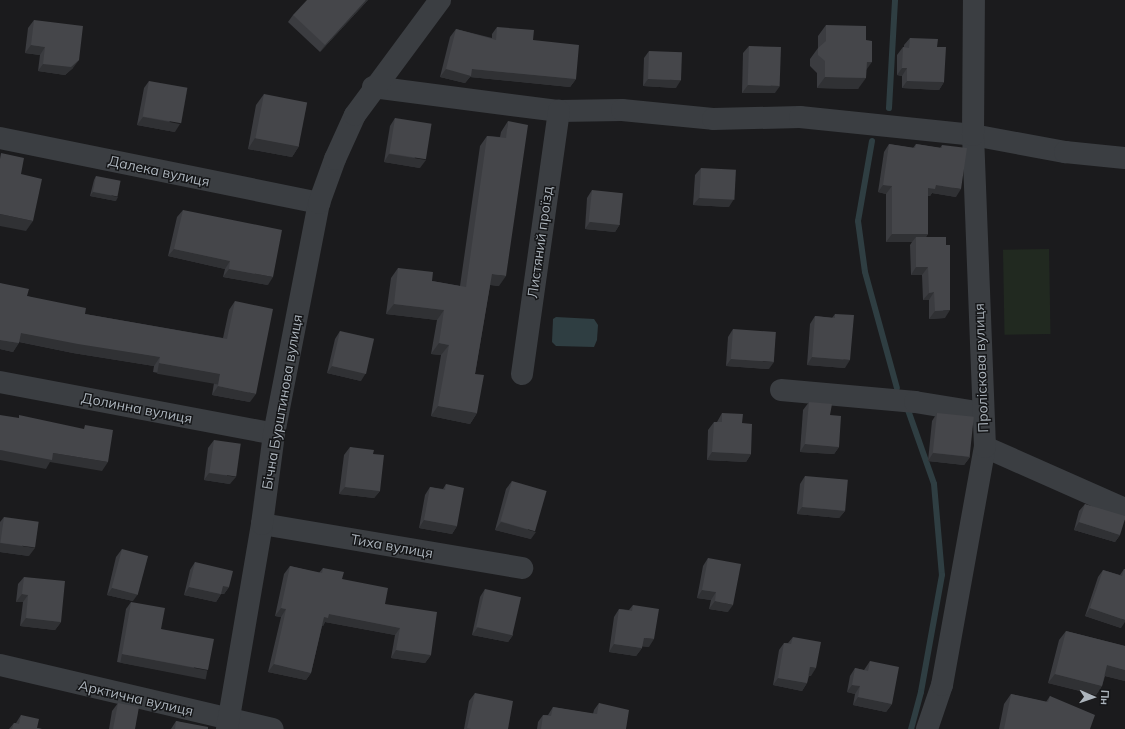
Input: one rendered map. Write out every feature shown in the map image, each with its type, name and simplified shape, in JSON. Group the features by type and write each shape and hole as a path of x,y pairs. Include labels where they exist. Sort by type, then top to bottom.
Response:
{"street":[{"name":"Бічна Бурштинова вулиця","path":"228,724 262,524 274,434 319,203 335,158 355,115 374,87 440,0"},
{"name":"Проліскова вулиця","path":"927,729 942,686 984,447 973,135 974,0"},
{"path":"374,87 559,111 622,110 713,120 800,117 973,135 1065,152 1125,158"},
{"name":"Листяний проїзд","path":"522,374 559,111"},
{"name":"Далека вулиця","path":"0,138 319,203"},
{"name":"Долинна вулиця","path":"0,382 274,434"},
{"path":"781,390 915,402 983,413"},
{"path":"984,447 1125,509"},
{"name":"Тиха вулиця","path":"262,524 522,568"},
{"name":"Арктична вулиця","path":"0,665 228,724 273,729"}],"shaded area":[{"path":"1049,249 1050,334 1004,335 1003,250"},
{"path":"556,317 594,319 598,325 597,340 594,347 556,346 552,342 553,319"}],"building":[{"path":"307,0 366,0 325,45 293,15"},
{"path":"34,20 83,26 79,60 71,67 43,64 45,47 31,45"},
{"path":"826,25 866,26 866,40 872,41 872,62 867,62 866,78 825,77 825,61 818,55 818,48 826,41"},
{"path":"497,27 534,30 533,40 579,45 576,79 472,69 471,76 446,69 456,29 496,40"},
{"path":"910,38 938,39 937,47 946,47 944,82 907,81 907,68 902,68 903,47 909,48"},
{"path":"749,46 781,47 780,86 748,85"},
{"path":"649,51 682,52 681,80 648,79"},
{"path":"149,81 187,88 181,123 143,116"},
{"path":"264,94 307,102 299,147 255,138"},
{"path":"395,118 432,124 426,159 389,154"},
{"path":"508,121 528,125 506,276 492,274 475,374 484,375 477,413 438,406 449,345 439,343 444,310 394,304 398,268 433,272 432,281 466,287 487,136 506,138"},
{"path":"889,144 915,148 916,144 942,148 942,145 967,148 961,189 936,185 935,189 928,188 928,234 892,234 892,186 883,185"},
{"path":"1,153 24,158 21,174 42,179 33,221 0,214"},
{"path":"701,168 736,170 734,200 699,198"},
{"path":"96,176 121,181 117,196 93,192"},
{"path":"592,190 623,193 619,225 589,222"},
{"path":"183,210 282,230 273,277 229,269 230,261 174,249"},
{"path":"916,237 946,237 946,245 950,245 950,310 935,311 934,292 929,293 928,267 916,267"},
{"path":"0,283 29,289 27,296 86,308 85,314 227,339 235,301 273,309 256,394 218,386 220,374 159,363 160,357 21,333 19,343 0,340"},
{"path":"835,314 854,315 850,360 812,357 815,316 835,318"},
{"path":"733,329 776,332 774,362 731,359"},
{"path":"340,331 374,339 366,374 332,366"},
{"path":"809,402 832,404 830,415 841,416 839,447 805,444"},
{"path":"722,413 743,414 742,423 752,424 751,454 712,452 714,422 722,422"},
{"path":"937,413 974,417 970,457 933,453"},
{"path":"0,415 19,418 19,415 84,429 85,425 113,430 108,462 53,453 52,460 0,450"},
{"path":"214,440 241,444 236,476 209,473"},
{"path":"350,447 374,450 373,454 384,455 380,491 345,487"},
{"path":"805,476 848,480 845,511 802,507"},
{"path":"512,481 547,491 535,531 500,521"},
{"path":"446,484 464,488 457,526 424,520 430,487 445,490"},
{"path":"1085,504 1125,516 1120,535 1079,522"},
{"path":"4,517 39,522 35,548 0,543"},
{"path":"122,549 148,556 138,595 112,588"},
{"path":"708,558 741,564 733,605 715,601 716,592 702,590"},
{"path":"195,562 233,571 229,587 223,586 221,594 189,587"},
{"path":"290,566 322,573 323,568 344,572 342,579 388,588 385,604 437,612 431,655 396,650 400,628 329,614 328,618 324,617 311,673 274,664 286,609 281,608"},
{"path":"1124,569 1125,620 1090,608 1103,570 1122,576"},
{"path":"24,577 65,581 61,622 26,618 28,595 22,594"},
{"path":"485,589 521,597 512,635 476,627"},
{"path":"131,602 165,608 161,629 214,639 208,670 122,654"},
{"path":"633,605 659,609 654,639 644,638 642,648 614,644 619,609 632,611"},
{"path":"1066,631 1125,646 1125,670 1107,665 1102,686 1055,674"},
{"path":"793,637 821,642 816,668 810,667 807,683 778,678 784,643 791,644"},
{"path":"870,661 899,667 892,704 858,697 860,686 852,685 855,668 868,671"},
{"path":"475,693 513,701 508,729 467,728"},
{"path":"1011,694 1048,702 1050,696 1095,715 1090,729 1004,729"},
{"path":"118,703 139,707 135,729 113,729"},
{"path":"599,703 629,710 626,729 541,729 543,715 551,716 553,707 597,714"},
{"path":"21,715 39,719 37,728 42,729 12,729 14,723 19,724"},
{"path":"176,721 208,727 208,729 175,729"}],"waterway":[{"path":"889,108 895,0"},
{"path":"872,141 858,221 865,272 897,388"},
{"path":"908,410 934,484 942,575 921,692 911,729"}]}
